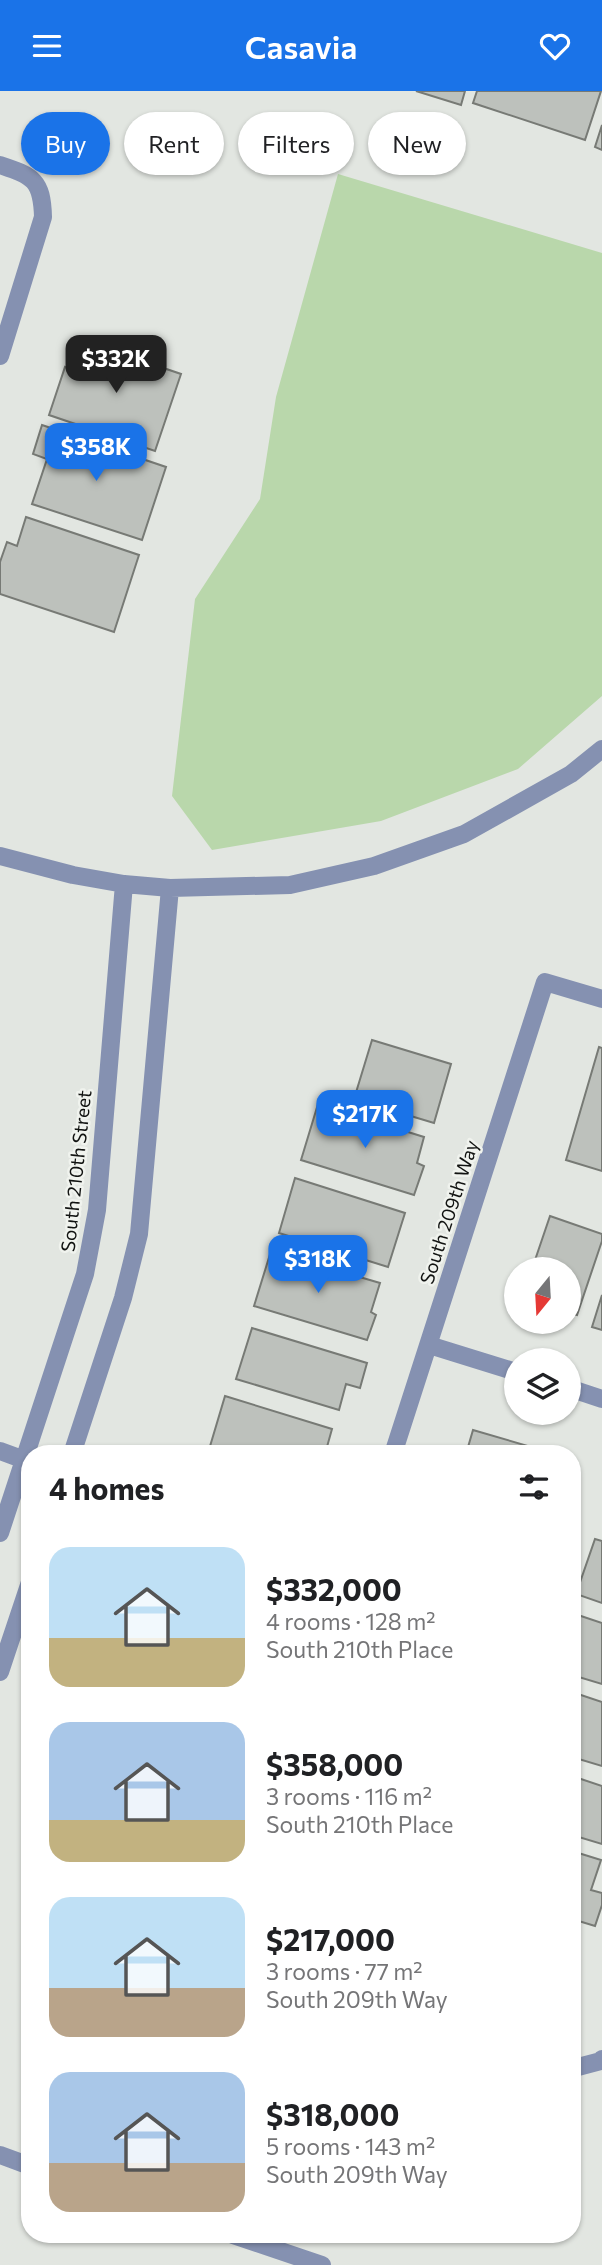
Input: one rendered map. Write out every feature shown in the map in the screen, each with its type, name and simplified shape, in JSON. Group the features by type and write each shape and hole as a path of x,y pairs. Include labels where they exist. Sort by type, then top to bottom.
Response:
{"street":[{"path":"0,165 27,174 43,194 43,217 0,356"},
{"path":"0,856 73,875 124,884 170,888 290,885 374,866 464,834 571,774 602,749"},
{"name":"South 210th Street","path":"32,1445 91,1248 97,1210 124,884"},
{"path":"75,1445 123,1298 139,1234 170,888"},
{"name":"South 209th Way","path":"396,1445 545,982 602,999"},
{"path":"429,1345 504,1368"},
{"path":"581,1392 602,1399"},
{"path":"0,1451 21,1459"},
{"name":"South 210th Street","path":"0,1533 21,1477"},
{"path":"0,1672 21,1609"},
{"path":"581,2066 601,2060"},
{"path":"0,2155 21,2163"},
{"path":"257,2243 323,2265"}],"green space":[{"path":"338,175 602,253 602,696 518,769 381,821 212,850 172,796 195,599 260,499 276,397"}],"building":[{"path":"416,91 465,91 461,105"},
{"path":"477,91 601,91 585,140 473,103"},
{"path":"602,125 602,150 595,147"},
{"path":"81,340 181,374 155,451 49,415 65,367 71,370"},
{"path":"42,425 166,467 142,540 32,504 47,459 33,454"},
{"path":"26,517 139,555 114,632 0,594 0,562 7,542 17,546"},
{"path":"372,1040 451,1064 434,1123 354,1099"},
{"path":"599,1047 602,1048 602,1171 566,1160"},
{"path":"318,1104 424,1137 417,1163 424,1166 414,1195 301,1160"},
{"path":"295,1178 405,1213 388,1267 279,1233"},
{"path":"550,1216 602,1234 581,1303 581,1257 536,1257"},
{"path":"271,1251 380,1283 371,1312 376,1315 367,1340 254,1306"},
{"path":"602,1295 602,1330 592,1327"},
{"path":"252,1328 367,1363 360,1388 346,1384 339,1410 236,1379"},
{"path":"225,1396 332,1429 328,1445 210,1445"},
{"path":"473,1430 524,1445 469,1445"},
{"path":"595,1539 602,1541 602,1603 581,1596 581,1580"},
{"path":"581,1616 602,1623 602,1684 581,1678"},
{"path":"581,1695 602,1702 602,1766 581,1760"},
{"path":"581,1779 602,1786 602,1844 581,1838"},
{"path":"581,1854 601,1860 591,1890 602,1893 602,1905 595,1926 581,1922"}]}
